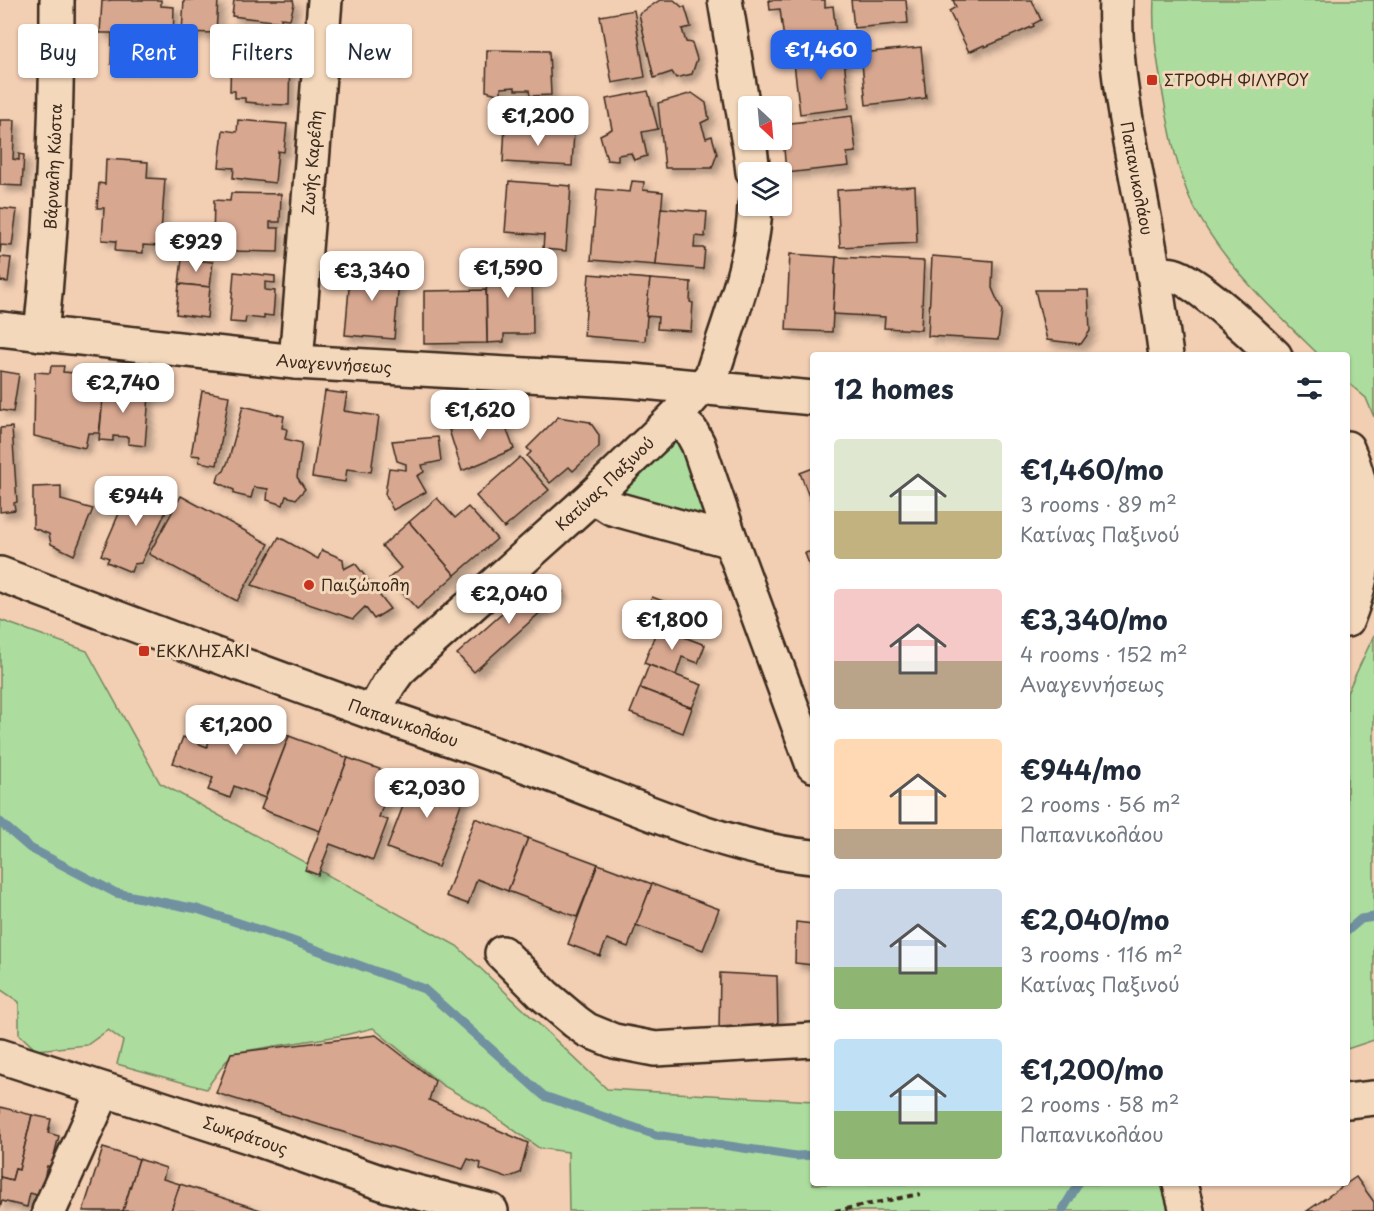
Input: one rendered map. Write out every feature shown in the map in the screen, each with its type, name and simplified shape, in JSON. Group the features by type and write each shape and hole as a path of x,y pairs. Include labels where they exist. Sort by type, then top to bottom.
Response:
{"street":[{"name":"Βάρναλη Κώστα","path":"42,334 56,138 57,0"},
{"name":"Ζωής Καρέλη","path":"296,362 326,0"},
{"path":"725,0 742,96"},
{"name":"Παπανικολάου","path":"1116,0 1116,35 1121,94 1155,275 1165,352"},
{"name":"Κατίνας Παξινού","path":"373,712 399,670 593,496 703,387 712,375 745,269 754,216"},
{"path":"1155,275 1173,275 1192,285 1220,306 1271,352"},
{"name":"Αναγεννήσεως","path":"0,329 296,362 633,381 810,398"},
{"path":"675,417 694,436 730,541 810,757"},
{"path":"1350,455 1355,467 1361,498 1368,567 1350,612"},
{"path":"593,496 612,508 730,541"},
{"name":"Παπανικολάου","path":"0,574 373,712 719,836 777,852 810,857"},
{"path":"502,953 544,995 576,1022 587,1030 614,1041 655,1049 810,1040"},
{"name":"Σωκράτους","path":"0,1056 251,1137 388,1185 491,1211"},
{"path":"49,1211 104,1090"},
{"path":"1350,1101 1374,1098"},
{"path":"1181,1186 1187,1211"}],"path":[{"path":"835,1211 920,1194"}],"green space":[{"path":"1154,0 1374,0 1374,417 1366,398 1350,385 1350,352 1316,352 1232,264 1203,223 1191,201 1177,162 1171,136 1157,59"},
{"path":"680,436 712,521 622,496 669,444"},
{"path":"0,620 87,651 160,783 457,946 607,1089 810,1101 810,1186 1165,1186 1168,1211 569,1211 568,1152 539,1148 486,1110 442,1085 373,1028 345,1035 232,1053 206,1089 117,1064 123,1041 108,1030 87,1045 36,1050 19,1034 19,1002 0,989"},
{"path":"1374,635 1374,1040 1350,1048 1350,687"}],"building":[{"path":"161,0 161,6 174,7 174,24 110,24 110,33 100,33 102,1"},
{"path":"184,0 218,0 217,24 210,24 210,33 198,32 198,24 182,24"},
{"path":"234,0 293,0 294,4 290,19 281,18 281,22 232,16"},
{"path":"660,0 674,0 685,7 691,27 682,29 686,42 692,43 697,59 692,74 676,78 672,72 654,78 639,14"},
{"path":"769,0 825,0 825,7 833,6 836,34 784,40 780,9 770,10"},
{"path":"851,0 906,0 908,23 854,28"},
{"path":"953,0 1032,0 1041,20 1033,24 1034,26 969,52 949,11 956,7"},
{"path":"634,10 645,77 612,83 600,16"},
{"path":"921,47 926,98 866,105 861,53"},
{"path":"843,49 849,108 800,114 793,55"},
{"path":"487,50 549,51 551,95 530,96 529,90 515,90 515,87 501,88 501,95 486,91"},
{"path":"230,78 289,78 289,105 245,102 245,98 235,98 235,91 230,91"},
{"path":"648,91 658,129 642,132 647,156 634,160 631,153 618,155 618,161 607,160 600,135 612,129 606,99"},
{"path":"692,93 706,103 709,119 701,123 706,138 712,136 717,154 712,168 665,168 658,103"},
{"path":"852,116 856,152 847,153 849,166 792,172 792,162 785,162 784,150 792,150 792,123"},
{"path":"0,120 15,120 13,159 19,160 19,154 24,155 22,186 0,185"},
{"path":"238,120 287,124 284,152 278,151 275,183 233,178 234,168 219,167 223,130 237,132"},
{"path":"505,127 574,132 572,166 503,162"},
{"path":"106,159 148,162 147,178 165,179 160,246 143,245 143,253 115,251 116,241 102,240 104,208 97,208 99,183 105,184"},
{"path":"509,181 571,186 566,251 543,249 544,235 505,232"},
{"path":"632,181 644,182 643,190 663,192 656,265 591,260 597,189 630,192"},
{"path":"915,186 917,243 840,247 837,190"},
{"path":"231,193 281,194 280,222 270,222 270,228 279,228 278,252 229,251 229,243 213,242 214,200 230,201"},
{"path":"0,208 17,210 12,246 1,245 0,254"},
{"path":"661,208 707,212 705,237 695,236 694,248 705,248 703,269 656,265"},
{"path":"790,254 836,257 832,332 786,330"},
{"path":"486,255 505,255 505,264 532,264 533,334 504,334 504,342 487,343"},
{"path":"932,256 993,261 992,288 1002,311 998,340 928,336"},
{"path":"0,257 11,258 8,282 0,281"},
{"path":"836,257 924,261 921,330 884,328 885,317 833,314"},
{"path":"182,259 213,262 210,287 179,284"},
{"path":"351,265 400,269 394,339 345,335"},
{"path":"234,272 275,276 275,283 265,282 265,290 275,291 273,316 264,315 264,319 246,317 245,323 230,322"},
{"path":"589,274 650,279 645,341 584,336"},
{"path":"650,279 691,282 690,302 693,303 691,331 657,329 658,317 646,316"},
{"path":"179,284 210,287 207,318 176,314"},
{"path":"486,290 487,343 424,344 424,291"},
{"path":"1035,290 1088,290 1090,331 1081,344 1047,340"},
{"path":"51,366 64,366 63,372 99,375 99,383 105,383 99,433 88,433 85,448 34,436 35,372 50,373"},
{"path":"0,371 19,374 13,412 0,410"},
{"path":"105,377 124,378 124,394 149,395 145,446 128,444 128,437 113,436 113,441 99,440"},
{"path":"202,391 229,396 217,465 199,462 200,456 191,455"},
{"path":"325,391 347,394 344,411 379,416 371,472 347,469 345,482 312,477"},
{"path":"243,406 284,416 282,428 287,429 285,439 302,443 297,477 305,489 296,499 286,496 283,505 267,500 268,489 254,487 251,498 234,494 234,490 217,482 219,474 224,471 229,459"},
{"path":"474,416 476,423 503,420 514,449 462,471 449,430 462,426 461,420"},
{"path":"558,417 590,422 599,435 599,447 573,471 569,467 550,483 527,456 531,452 527,448"},
{"path":"12,427 17,502 14,503 15,510 0,512 0,428"},
{"path":"438,437 441,461 422,465 424,472 417,476 426,492 393,510 385,494 389,468 406,470 406,464 397,461 392,441"},
{"path":"520,457 549,490 504,528 476,496"},
{"path":"810,469 810,499 800,473"},
{"path":"133,481 172,499 141,563 134,564 131,572 107,562 109,558 101,555"},
{"path":"61,486 61,500 93,509 74,555 51,544 49,534 33,528 33,487"},
{"path":"181,496 269,544 237,601 149,554"},
{"path":"437,498 455,518 468,507 497,539 455,575 409,522"},
{"path":"409,522 455,575 417,609 389,578 401,568 382,546"},
{"path":"279,537 318,559 322,550 343,559 344,569 355,563 390,609 374,619 365,607 353,619 252,585"},
{"path":"810,552 810,567 805,553"},
{"path":"540,580 546,588 554,582 563,592 474,672 457,654"},
{"path":"652,597 687,610 677,635 642,621"},
{"path":"658,627 705,645 698,663 682,657 676,675 644,663"},
{"path":"649,665 702,685 692,708 640,688"},
{"path":"640,688 692,708 683,733 630,713"},
{"path":"221,710 289,736 265,798 234,786 230,798 208,790 213,778 173,763 183,737 207,747"},
{"path":"289,736 348,758 320,831 261,809"},
{"path":"348,758 385,771 378,791 387,794 379,817 388,820 373,860 330,844 318,875 305,870"},
{"path":"416,772 466,790 438,867 387,848"},
{"path":"475,818 528,838 508,891 477,879 468,904 446,896"},
{"path":"528,838 598,864 577,917 508,891"},
{"path":"598,864 652,884 628,947 607,939 600,956 568,944"},
{"path":"652,884 719,909 703,950 636,925"},
{"path":"796,922 810,924 810,965 795,963"},
{"path":"720,973 777,976 778,1030 719,1032"},
{"path":"376,1035 435,1081 429,1100 528,1143 520,1173 507,1178 480,1169 481,1163 468,1159 463,1169 216,1093 231,1053"},
{"path":"0,1107 32,1115 19,1170 15,1169 12,1180 0,1177"},
{"path":"32,1115 51,1119 48,1133 59,1136 51,1167 47,1166 40,1196 30,1193 27,1207 2,1201 0,1208 0,1177 12,1180 15,1169 19,1170"},
{"path":"103,1148 139,1159 123,1211 83,1211"},
{"path":"139,1159 166,1168 163,1179 180,1184 171,1211 123,1211"},
{"path":"1356,1177 1374,1202 1374,1211 1307,1211 1343,1186 1350,1186 1350,1181"},
{"path":"180,1184 261,1210 171,1211"}],"waterway":[{"path":"0,822 30,848 116,893 197,909 424,989 544,1096 656,1135 796,1156 810,1155"},
{"path":"1350,928 1361,919 1374,917"},
{"path":"1062,1211 1077,1186"}],"place":[{"name":"ΣΤΡΟΦΗ ΦΙΛΥΡΟΥ","path":"1152,80"},
{"name":"Παιζώπολη","path":"309,585"},
{"name":"ΕΚΚΛΗΣΑΚΙ","path":"144,651"}]}
